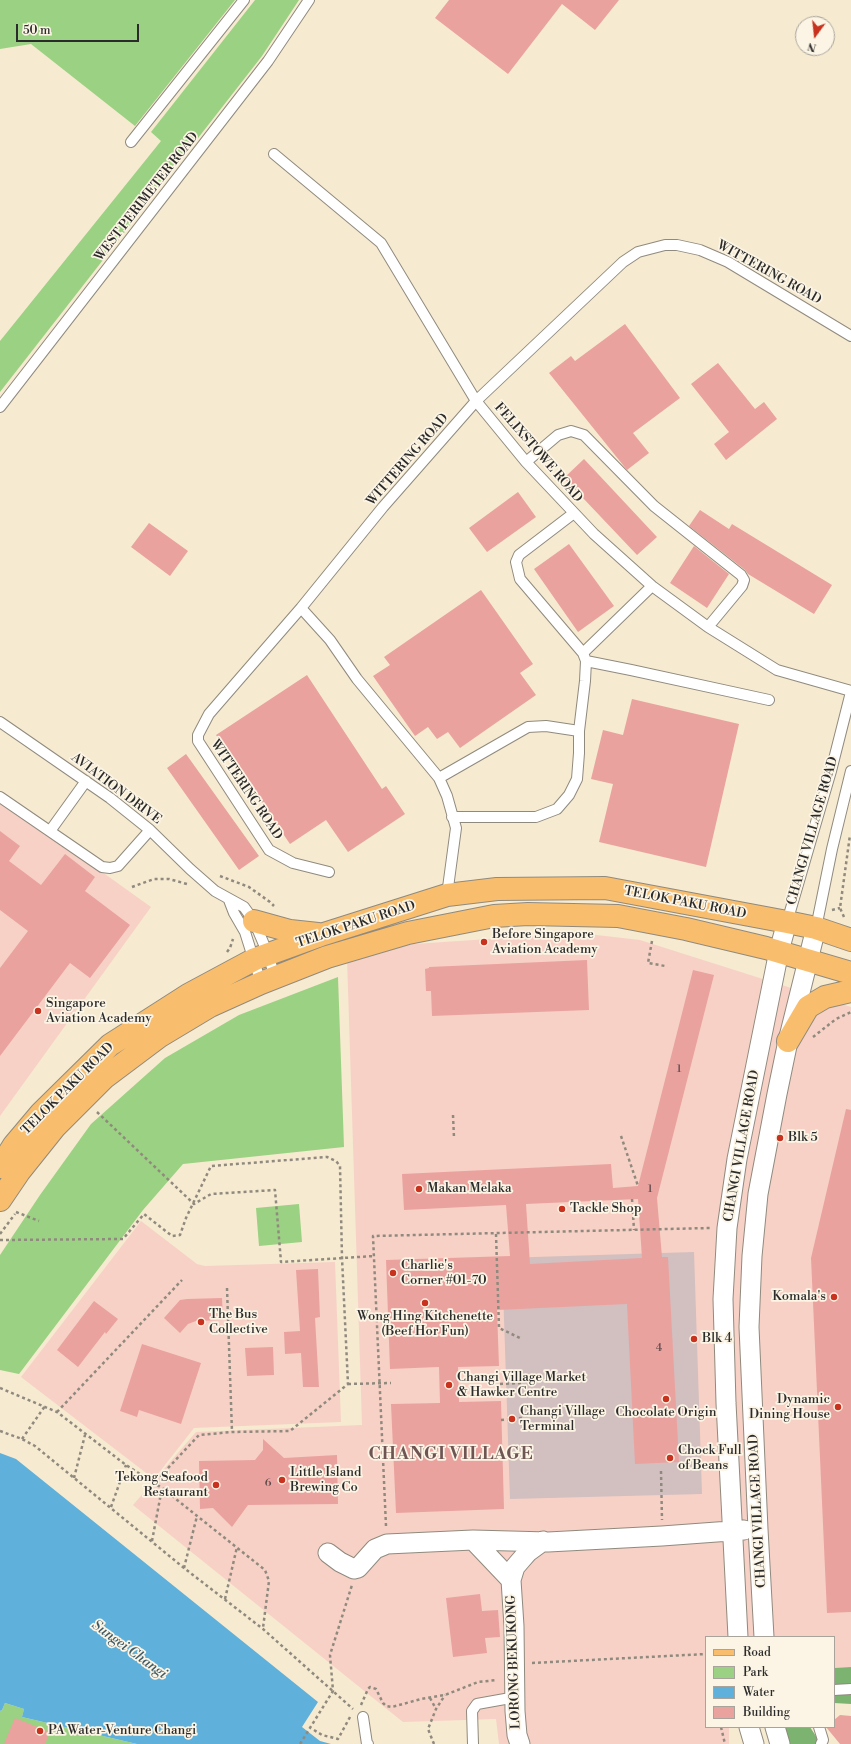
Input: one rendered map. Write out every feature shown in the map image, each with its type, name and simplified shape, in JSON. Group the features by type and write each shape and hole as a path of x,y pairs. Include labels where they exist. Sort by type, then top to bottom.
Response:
{"main road":[{"name":"TELOK PAKU ROAD","path":"0,1167 14,1145 41,1113 110,1045 188,995 261,957 324,934 447,895 497,889 605,888 816,928 851,940"},
{"name":"TELOK PAKU ROAD","path":"12,1206 19,1172 55,1127 104,1078 160,1036 210,1006 268,981 326,957 408,933 494,916 528,914 618,916 686,929 779,951 851,973"},
{"path":"254,921 290,931 324,934"},
{"path":"788,1041 808,1007 825,997 851,991"}],"street":[{"name":"CHANGI VILLAGE ROAD","path":"738,1636 726,1403 724,1307 727,1228 737,1159 779,951 787,922"},
{"name":"CHANGI VILLAGE ROAD","path":"764,1636 749,1327 752,1256 758,1194 788,1041 816,928"},
{"path":"328,1552 348,1567 354,1569 358,1568 376,1549 387,1544 473,1540 548,1542 662,1536 732,1530 758,1530"},
{"name":"LORONG BEKUKONG","path":"473,1540 511,1580"},
{"name":"LORONG BEKUKONG","path":"520,1744 517,1735 511,1580 515,1568 521,1560 528,1552 544,1541"},
{"path":"749,1728 754,1744"}],"lane":[{"path":"131,142 244,0"},
{"name":"WEST PERIMETER ROAD","path":"0,407 263,67 309,0"},
{"name":"FELIXSTOWE ROAD","path":"274,154 381,243 476,402 526,462 574,514 652,586 708,627 777,670 851,691"},
{"name":"WITTERING ROAD","path":"329,872 293,863 269,850 198,741 200,730 209,714 301,608 383,507 476,402 623,262 638,252 665,245 676,245 700,250 728,262 851,336"},
{"path":"526,462 558,435 571,431 584,436 654,506 741,574 744,580 742,586 708,627"},
{"path":"574,514 519,555 516,562 520,579 584,657 631,670 769,700"},
{"path":"452,817 536,817 557,809 569,795 577,779 579,731 585,688 584,657 652,586"},
{"path":"301,608 330,640 357,679 439,778 447,796 456,828 447,895"},
{"name":"CHANGI VILLAGE ROAD","path":"787,922 831,771 851,691"},
{"name":"AVIATION DRIVE","path":"0,722 110,798 150,830 215,891 244,907 254,921 261,957 268,981"},
{"path":"439,778 528,727 546,726 579,731"},
{"name":"CHANGI VILLAGE ROAD","path":"816,928 851,771"},
{"path":"50,831 86,782"},
{"path":"0,797 102,867 110,868 118,866 150,830"},
{"name":"AVIATION DRIVE","path":"229,900 245,932 261,957 268,981"},
{"path":"835,1690 851,1689"},
{"path":"473,1744 472,1711 477,1704 516,1697"},
{"path":"360,1713 368,1744"},
{"path":"820,1728 823,1740 821,1744"}],"path":[{"path":"844,919 840,908 851,831"},
{"path":"215,872 221,877 249,888 270,902 278,911"},
{"path":"132,887 154,879 169,879 191,886"},
{"path":"834,911 840,908"},
{"path":"648,962 665,966"},
{"path":"836,1019 851,1012"},
{"path":"96,1112 194,1204"},
{"path":"453,1115 454,1138"},
{"path":"621,1136 638,1186"},
{"path":"0,1240 123,1238 144,1214 172,1236 180,1235 186,1218 211,1166 327,1157 336,1161 340,1166 342,1258 348,1384"},
{"path":"194,1204 211,1194 275,1190 281,1262 374,1256"},
{"path":"632,1199 634,1230"},
{"path":"0,1234 12,1206 39,1221"},
{"path":"387,1544 379,1383 374,1236 727,1228"},
{"path":"496,1234 499,1328 520,1338"},
{"path":"57,1412 182,1280"},
{"path":"227,1288 232,1432"},
{"path":"155,1482 199,1435 232,1432 290,1431 348,1384 391,1383"},
{"path":"500,1384 521,1383"},
{"path":"0,1388 57,1412 126,1465 155,1482 265,1570 269,1581 263,1629"},
{"path":"22,1439 45,1406"},
{"path":"501,1420 522,1418"},
{"path":"0,1431 22,1439 35,1446 184,1568 263,1629 354,1710 360,1713 370,1687 376,1689 386,1706 392,1707 421,1698 445,1695 478,1682 500,1680"},
{"path":"74,1478 85,1435"},
{"path":"111,1507 126,1465"},
{"path":"661,1472 662,1536"},
{"path":"152,1541 162,1488"},
{"path":"184,1568 197,1516"},
{"path":"225,1599 237,1547"},
{"path":"300,1744 333,1691 330,1654 358,1568"},
{"path":"515,1665 627,1657 705,1654"},
{"path":"434,1744 428,1729 436,1708 445,1695"},
{"path":"430,1698 436,1708"},
{"path":"314,1730 322,1735 338,1740 354,1710"},
{"path":"721,1728 725,1744"}],"shaded area":[{"name":"Singapore Aviation Academy","path":"0,799 151,907 0,1116"},
{"name":"CHANGI VILLAGE","path":"579,933 640,940 851,1007 851,1667 835,1668 835,1636 705,1636 705,1728 729,1728 729,1744 499,1744 496,1719 403,1722 133,1505 196,1432 362,1425 347,958 399,945"},
{"name":"The Bus Collective","path":"141,1221 197,1264 205,1266 335,1262 341,1422 194,1428 154,1479 21,1377"},
{"path":"694,1252 702,1494 510,1499 502,1258"}],"green space":[{"path":"0,0 235,0 135,126 31,44 0,49"},
{"path":"255,0 299,0 262,56 0,392 0,341 161,141 151,132"},
{"path":"338,977 344,1147 183,1164 143,1210 19,1374 0,1370 0,1255 40,1195 91,1124 165,1058 239,1015"},
{"path":"299,1204 302,1242 259,1246 256,1208"},
{"path":"851,1667 851,1704 835,1703 835,1668"},
{"name":"PA Water-Venture Changi","path":"5,1703 24,1709 22,1717 137,1744 0,1744 0,1711"},
{"path":"778,1728 811,1728 821,1744 785,1744"}],"water":[{"name":"Sungei Changi","path":"0,1453 16,1459 318,1702 302,1727 320,1741 331,1744 137,1744 22,1717 24,1709 5,1703 0,1711"}],"building":[{"path":"449,0 619,0 595,30 562,4 508,74 435,18"},
{"path":"625,324 680,398 633,433 649,453 627,470 549,373 571,356 575,361"},
{"path":"718,363 755,409 764,402 777,419 726,460 714,444 729,432 691,384"},
{"path":"584,459 657,537 637,555 564,478"},
{"path":"518,492 536,517 487,552 469,528"},
{"path":"700,510 729,529 732,524 832,585 814,614 748,574 745,570 689,526"},
{"path":"149,523 188,551 170,576 131,547"},
{"path":"569,544 614,606 578,632 534,569"},
{"path":"694,546 729,574 707,608 670,583"},
{"path":"481,590 533,664 520,673 536,695 460,748 448,732 437,739 428,727 415,736 373,676 390,665 384,657"},
{"path":"307,675 382,789 386,786 405,814 348,852 326,820 290,844 216,735"},
{"path":"632,699 739,724 706,867 599,842 613,784 591,779 603,730 623,735"},
{"path":"186,754 259,856 239,870 167,768"},
{"path":"0,831 20,846 9,861 41,885 65,854 95,877 85,891 130,925 90,978 70,963 0,1056 0,968 28,931 0,910"},
{"path":"587,960 589,1010 432,1016 431,991 426,991 425,969 429,967"},
{"path":"693,970 714,975 657,1198 662,1257 668,1257 679,1462 635,1464 627,1304 497,1310 499,1366 458,1367 459,1402 501,1401 504,1509 396,1513 391,1404 440,1403 439,1367 390,1369 386,1260 510,1256 506,1205 404,1210 402,1174 611,1164 613,1188 638,1186","holes":["638,1199 642,1258 530,1264 526,1204"]},
{"path":"846,1109 851,1110 851,1612 827,1613 811,1258"},
{"path":"318,1269 320,1317 315,1318 319,1387 303,1387 301,1353 285,1354 284,1332 300,1331 296,1270"},
{"path":"222,1298 223,1320 196,1321 188,1324 180,1333 164,1318 180,1300"},
{"path":"94,1301 118,1319 106,1334 105,1332 78,1367 57,1350"},
{"path":"142,1344 201,1363 181,1424 139,1410 137,1417 120,1411"},
{"path":"273,1347 274,1375 247,1376 245,1348"},
{"path":"263,1439 284,1458 337,1455 338,1504 248,1505 232,1527 213,1508 200,1509 199,1461 255,1460 263,1450"},
{"path":"480,1594 482,1611 498,1610 500,1637 485,1638 487,1653 453,1657 446,1598"},
{"path":"840,1715 851,1716 851,1744 840,1744 827,1728 835,1728 835,1719"},
{"path":"15,1718 50,1732 45,1744 4,1744"}],"place":[{"name":"Before Singapore Aviation Academy","path":"484,942"},
{"name":"Singapore Aviation Academy","path":"38,1011"},
{"name":"Blk 5","path":"780,1138"},
{"name":"Makan Melaka","path":"419,1189"},
{"name":"Tackle Shop","path":"562,1209"},
{"name":"Charlie's Corner #01-70","path":"393,1273"},
{"name":"Komala's","path":"834,1297"},
{"name":"Wong Hing Kitchenette (Beef Hor Fun)","path":"425,1303"},
{"name":"The Bus Collective","path":"201,1322"},
{"name":"Blk 4","path":"694,1339"},
{"name":"Changi Village Market & Hawker Centre","path":"449,1385"},
{"name":"Chocolate Origin","path":"666,1399"},
{"name":"Dynamic Dining House","path":"838,1407"},
{"name":"Changi Village Terminal","path":"512,1419"},
{"name":"Chock Full of Beans","path":"670,1458"},
{"name":"Little Island Brewing Co","path":"282,1480"},
{"name":"Tekong Seafood Restaurant","path":"216,1485"},
{"name":"PA Water-Venture Changi","path":"40,1731"}],"district":[{"name":"CHANGI VILLAGE","path":"451,1455"}]}
